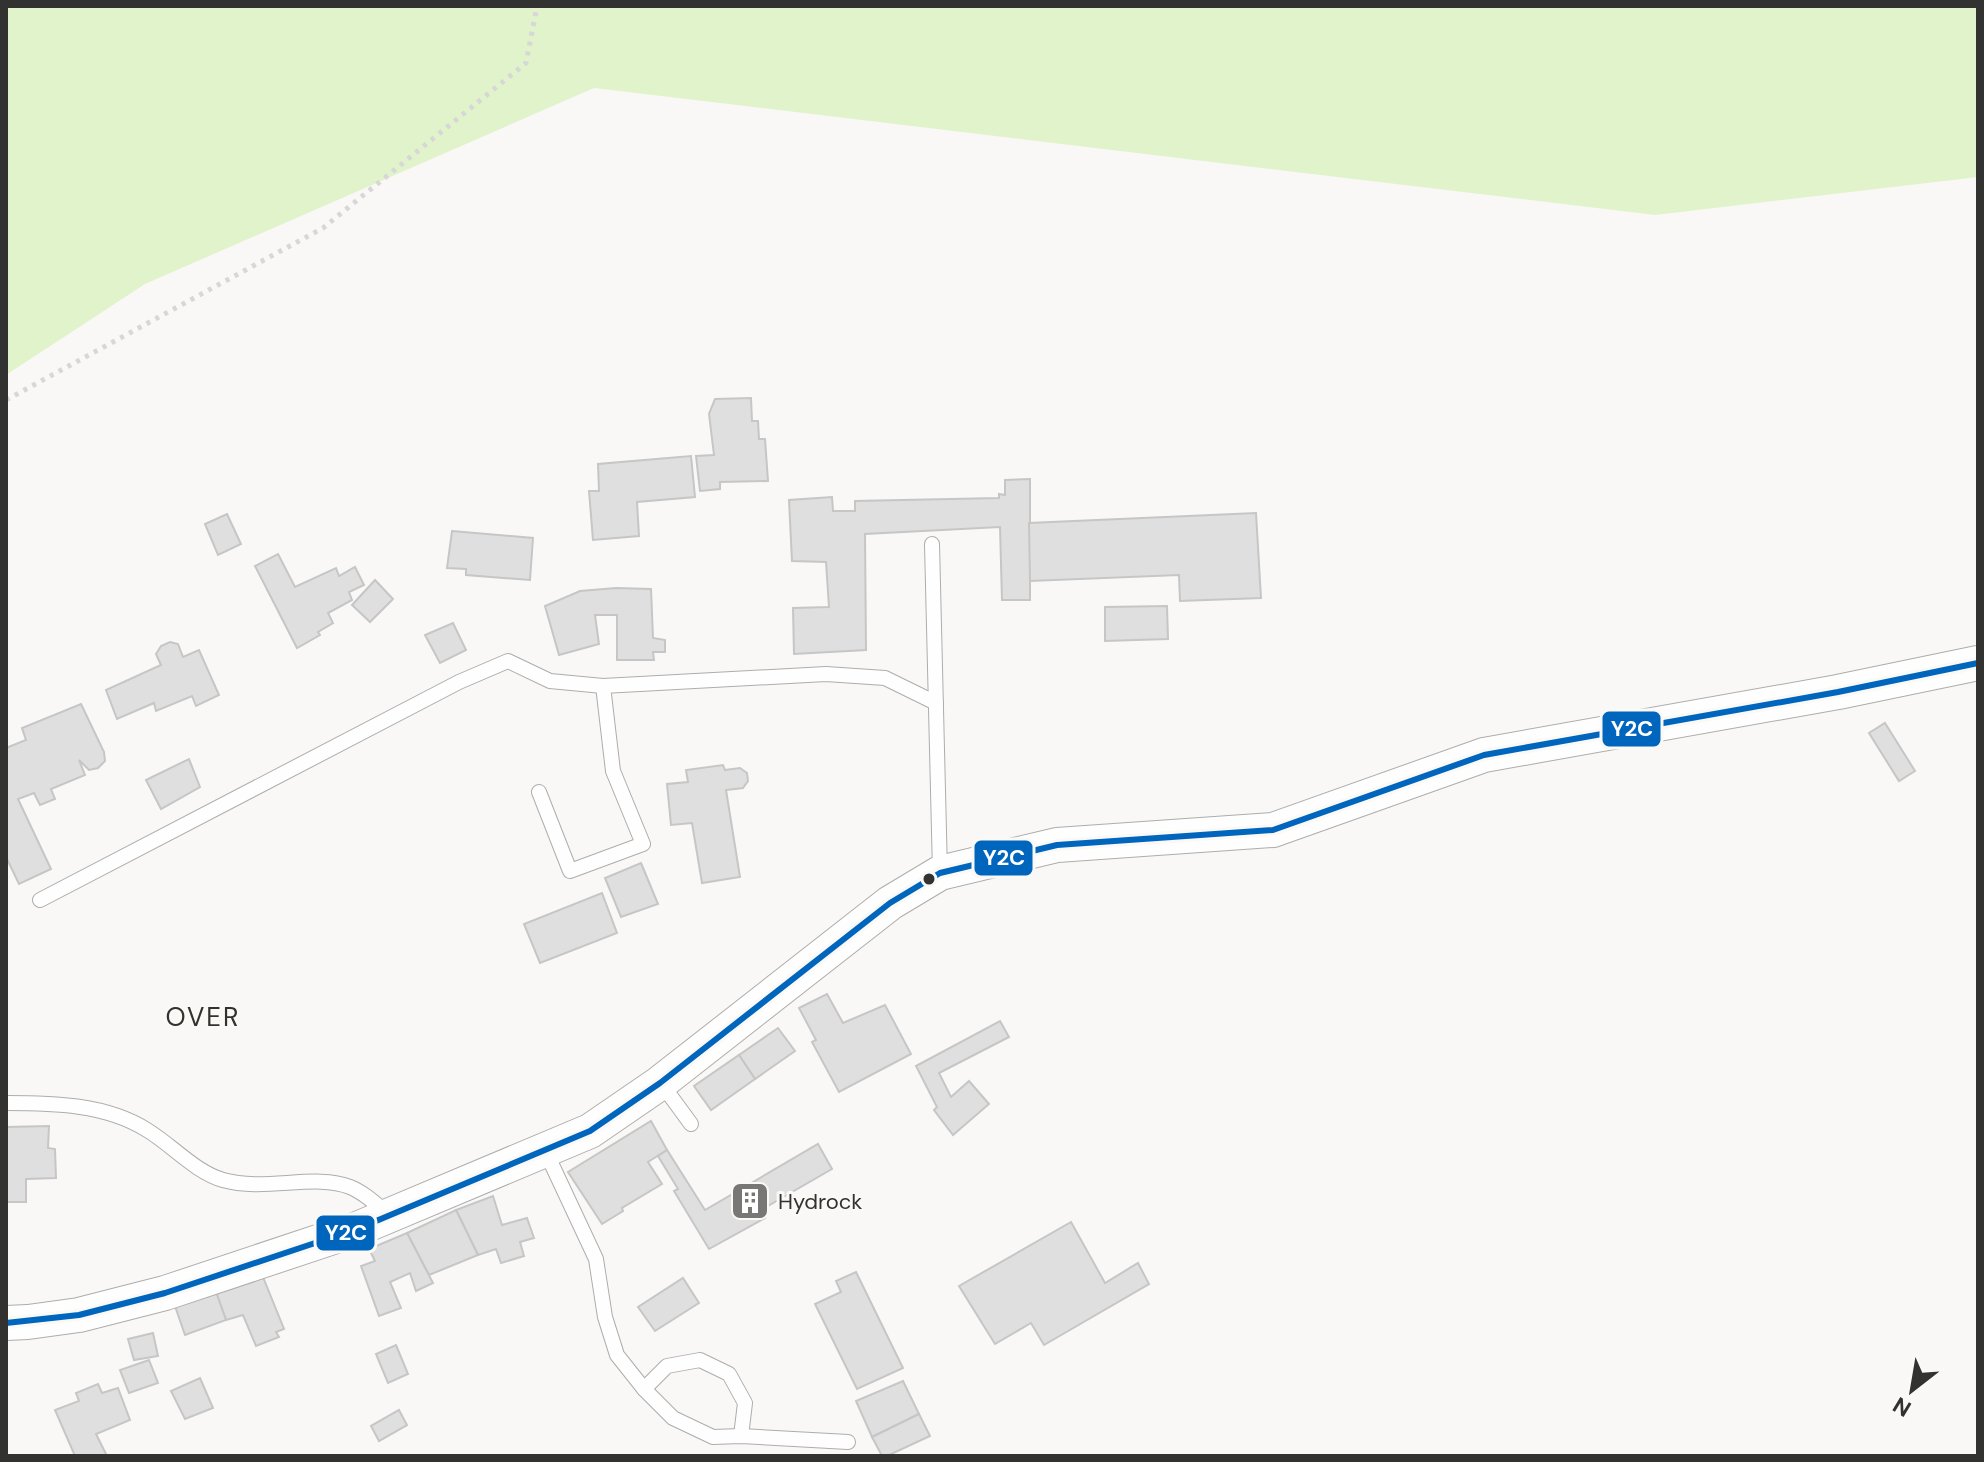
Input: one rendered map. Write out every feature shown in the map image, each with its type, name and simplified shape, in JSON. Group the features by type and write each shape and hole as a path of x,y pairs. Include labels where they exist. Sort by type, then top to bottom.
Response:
{"street":[{"path":"6,1323 79,1315 165,1293 357,1229 590,1131 660,1083 890,903 940,873 1057,845 1273,830 1484,755 1838,692 1978,663"}],"lane":[{"path":"932,544 940,873"},
{"path":"40,900 459,682 508,661 550,681 603,686 826,674 885,678 936,703"},
{"path":"539,792 570,871 643,844 613,771 603,686"},
{"path":"660,1083 691,1124"},
{"path":"6,1103 52,1103 120,1115 221,1179 248,1185 329,1181 350,1187 390,1215"},
{"path":"545,1150 596,1259 605,1317 617,1355 644,1389 673,1418 713,1437 848,1442"},
{"path":"644,1389 667,1366 700,1360 729,1374 745,1403 741,1436"}],"path":[{"path":"6,400 323,228 526,63 537,6"}],"green space":[{"path":"6,6 1978,6 1978,177 1655,215 594,88 145,284 6,375"}],"building":[{"path":"751,398 752,421 758,421 759,439 765,439 768,481 720,482 720,489 700,491 696,456 714,455 709,414 715,399"},
{"path":"691,456 695,497 637,502 639,536 593,540 589,491 599,491 598,464"},
{"path":"1030,479 1030,600 1002,600 1000,527 865,534 866,650 794,654 793,608 829,607 826,562 792,561 789,500 832,497 833,511 855,511 855,501 999,498 999,494 1005,495 1005,480"},
{"path":"1256,513 1261,598 1180,601 1179,575 1030,581 1029,523"},
{"path":"227,514 241,544 218,555 205,524"},
{"path":"452,531 533,538 530,580 466,575 466,569 447,568"},
{"path":"278,554 295,587 336,568 339,576 355,567 364,585 349,592 352,600 328,613 333,623 318,632 320,635 297,648 255,566"},
{"path":"375,580 393,599 370,622 352,605"},
{"path":"651,589 653,638 665,640 665,652 653,652 654,660 617,660 617,615 595,615 599,644 559,655 545,606 580,591"},
{"path":"1167,606 1168,639 1105,641 1105,607"},
{"path":"453,623 466,650 440,663 425,635"},
{"path":"170,642 178,644 183,657 199,650 219,695 196,706 192,696 156,711 154,703 117,719 106,690 161,665 156,654 161,646"},
{"path":"81,704 104,752 105,761 98,768 89,770 79,760 85,775 51,789 55,799 40,805 34,793 18,799 51,869 19,884 6,857 6,748 26,740 22,728"},
{"path":"1885,723 1915,771 1899,781 1869,733"},
{"path":"189,759 200,787 161,809 146,780"},
{"path":"723,765 725,770 740,768 747,773 748,781 743,788 726,790 740,877 702,883 692,823 671,825 667,784 688,782 686,770"},
{"path":"641,863 658,904 621,917 605,878"},
{"path":"602,893 617,933 540,963 524,924"},
{"path":"827,994 843,1023 885,1005 911,1054 839,1092 812,1042 816,1040 799,1008"},
{"path":"1000,1021 1009,1037 939,1073 951,1097 969,1081 989,1104 953,1135 934,1110 937,1107 916,1066"},
{"path":"778,1028 795,1051 755,1079 739,1055"},
{"path":"739,1055 755,1079 711,1110 694,1086"},
{"path":"651,1121 667,1150 648,1162 662,1184 602,1224 568,1172"},
{"path":"49,1126 48,1148 55,1149 56,1178 26,1179 26,1202 6,1202 6,1127"},
{"name":"Hydrock","path":"818,1144 832,1169 761,1210 765,1218 709,1249 674,1191 678,1189 658,1156 667,1150 705,1210"},
{"path":"493,1196 502,1225 527,1218 534,1238 520,1242 524,1256 501,1263 496,1249 478,1255 456,1210"},
{"path":"456,1210 478,1255 429,1275 407,1233"},
{"path":"1071,1222 1105,1283 1138,1263 1149,1284 1044,1345 1031,1323 995,1344 959,1286"},
{"path":"407,1233 433,1283 416,1291 410,1273 390,1282 401,1308 379,1316 361,1266 375,1261 369,1249"},
{"path":"856,1272 903,1368 857,1389 815,1304 841,1292 836,1281"},
{"path":"263,1277 284,1329 276,1332 279,1337 256,1346 243,1315 226,1320 216,1292"},
{"path":"683,1278 699,1303 655,1331 638,1307"},
{"path":"216,1292 226,1320 185,1335 175,1306"},
{"path":"153,1333 158,1356 134,1360 128,1339"},
{"path":"396,1345 408,1374 388,1383 376,1354"},
{"path":"149,1360 158,1383 129,1393 120,1370"},
{"path":"200,1378 213,1408 185,1419 171,1391"},
{"path":"903,1381 919,1414 872,1437 856,1401"},
{"path":"98,1384 102,1393 118,1388 130,1420 96,1434 107,1456 75,1456 55,1410 79,1401 76,1393"},
{"path":"399,1410 407,1425 379,1441 371,1426"},
{"path":"919,1414 930,1436 882,1456 872,1437"}],"transit line":[{"name":"Y2C","path":"6,1323 79,1315 165,1293 357,1229 590,1131 660,1083 890,903 940,873 1057,845 1273,830 1484,755 1838,692 1978,663"}],"place":[{"name":"Hydrock","path":"750,1201"}],"district":[{"name":"OVER","path":"203,1017"}]}
